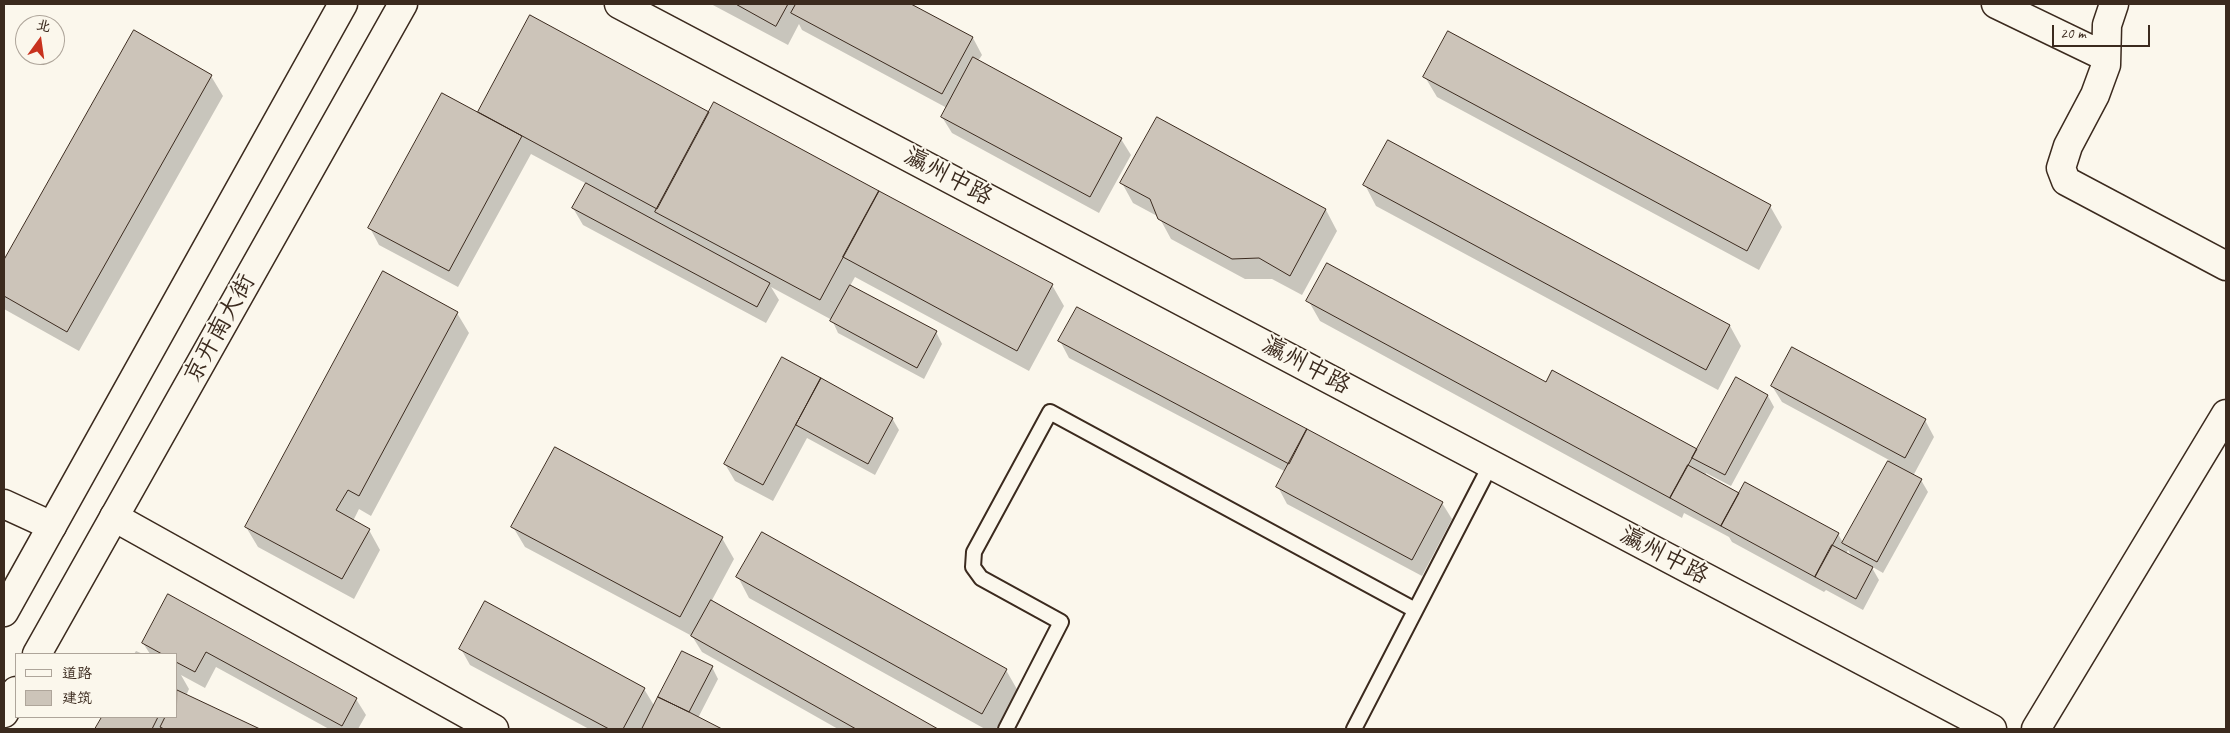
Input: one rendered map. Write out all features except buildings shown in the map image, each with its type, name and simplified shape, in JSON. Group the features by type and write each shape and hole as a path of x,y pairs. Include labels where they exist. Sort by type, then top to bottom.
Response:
{"main road":[{"path":"4,612 343,4"},
{"name":"京开南大街","path":"38,653 403,4"},
{"name":"瀛州中路","path":"619,4 1992,729"},
{"path":"1996,4 2106,57"},
{"path":"2114,4 2107,25 2106,65 2095,95 2068,146 2061,168 2066,182 2226,266"},
{"path":"2036,729 2226,414"},
{"path":"4,504 52,526"},
{"path":"114,517 494,729"},
{"path":"4,713 15,693"}],"lane":[{"path":"1006,729 1061,622 981,578 974,567 974,552 1050,412 1416,610"},
{"path":"1354,729 1491,464"}]}
